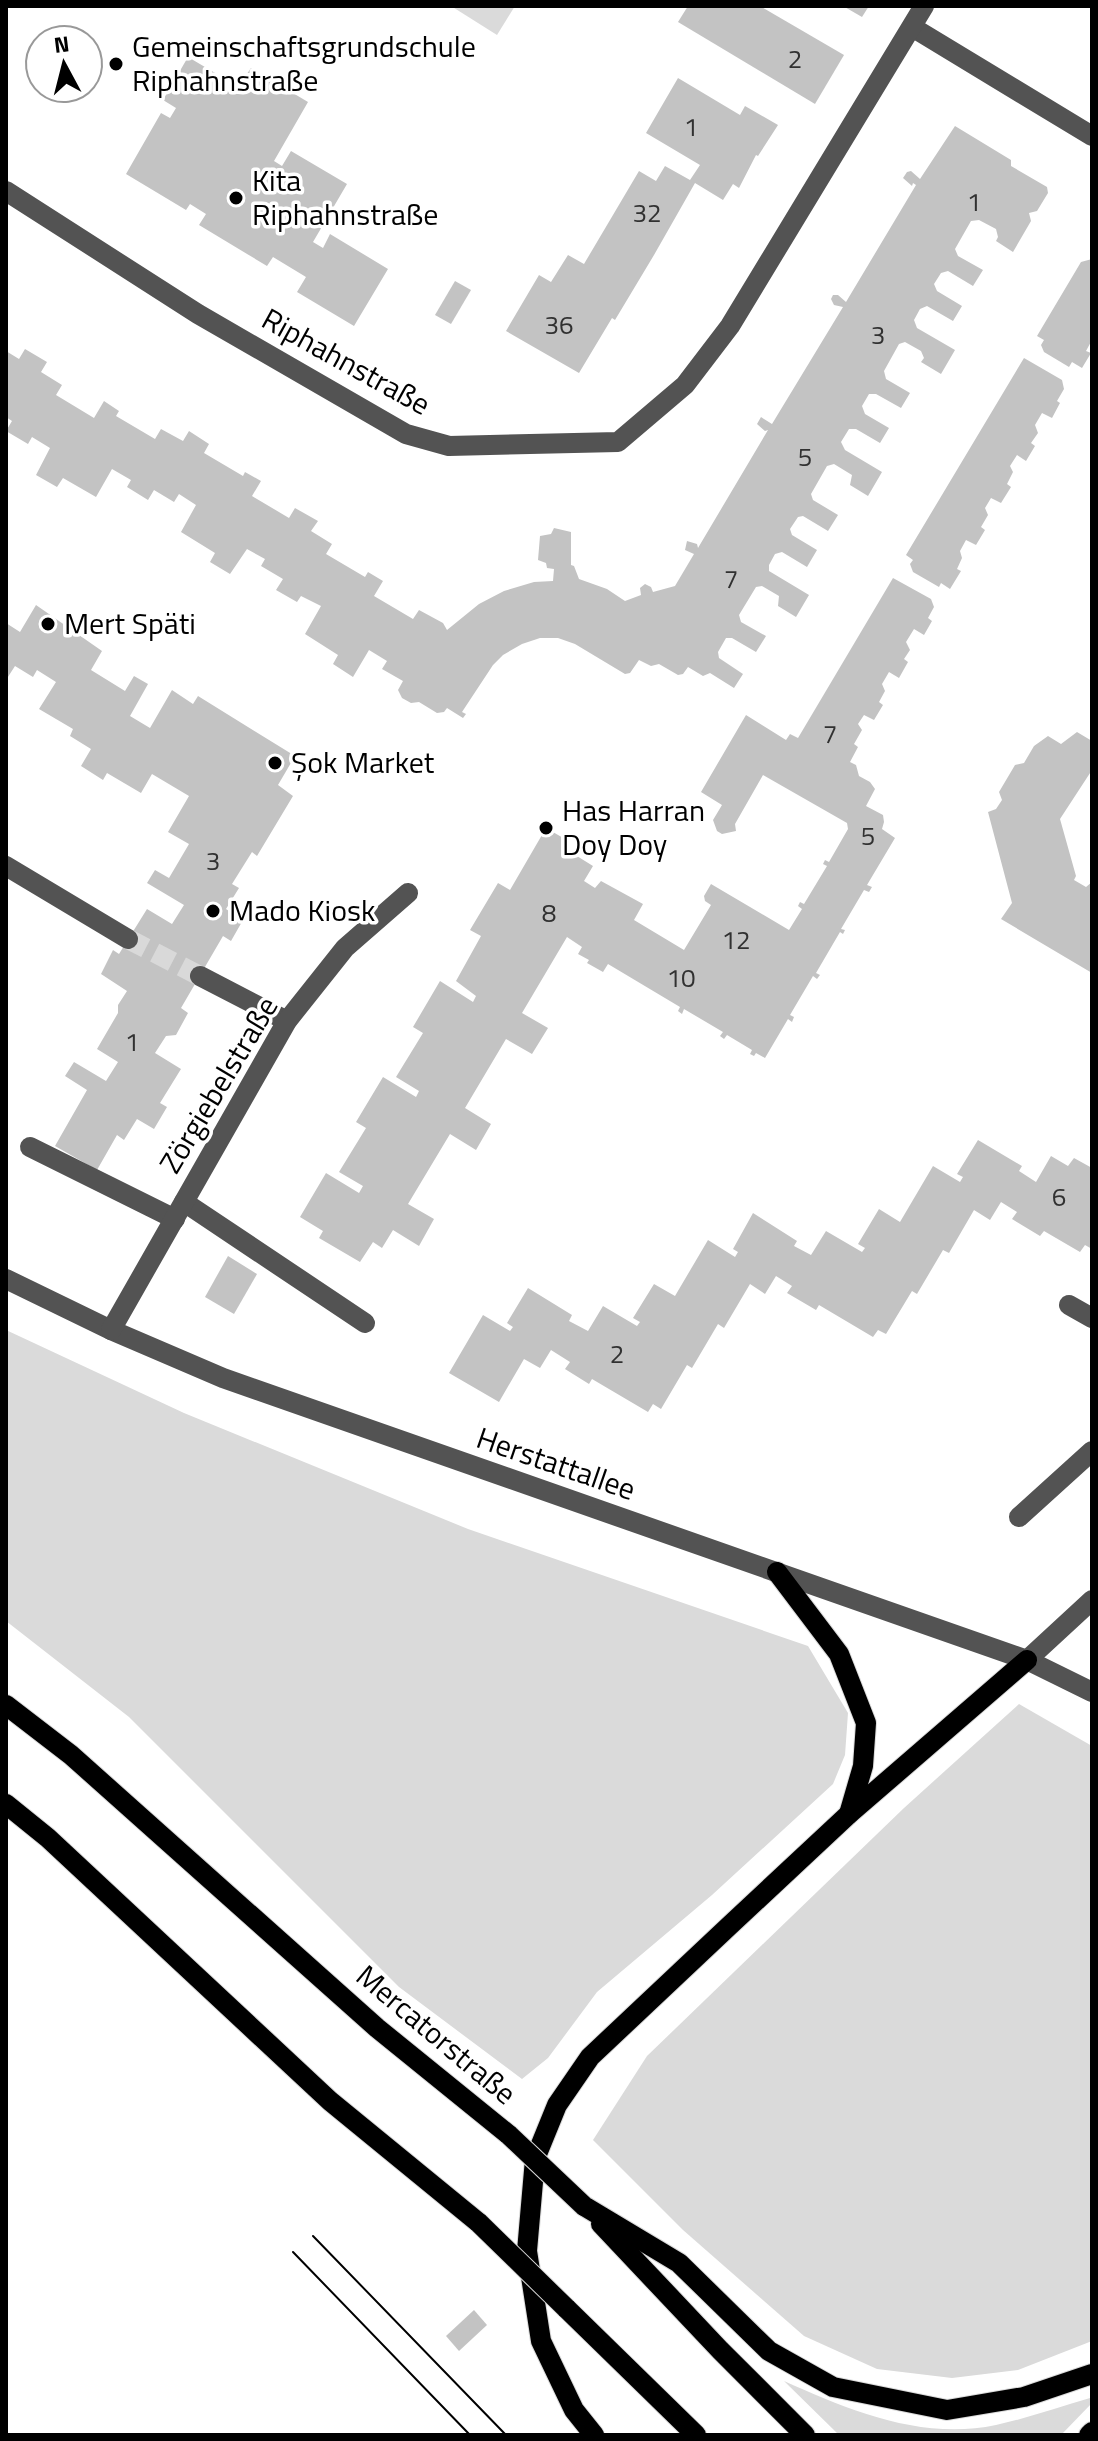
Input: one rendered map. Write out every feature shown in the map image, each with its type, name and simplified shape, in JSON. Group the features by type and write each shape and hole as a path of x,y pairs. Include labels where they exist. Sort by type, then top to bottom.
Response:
{"main road":[{"path":"777,1572 839,1654 866,1723 863,1766 849,1814"},
{"path":"594,2435 574,2410 541,2341 527,2251 535,2159 557,2105 590,2057 849,1814 1027,1660"},
{"name":"Mercatorstraße","path":"6,1705 71,1755 377,2028 509,2135 584,2206 805,2435"},
{"path":"6,1804 48,1838 330,2101 479,2223 696,2435"},
{"path":"6,1814 48,1838"},
{"path":"584,2206 679,2263 769,2351 833,2387 947,2410 1024,2397 1092,2374"}],"street":[{"name":"Riphahnstraße","path":"6,191 198,314 406,434 449,446 618,442 685,385 730,326 924,6"},
{"path":"912,27 1092,136"},
{"path":"6,866 128,939"},
{"name":"Zörgiebelstraße","path":"111,1330 287,1021 345,948 408,893"},
{"path":"200,976 287,1021"},
{"path":"30,1147 179,1210 365,1323"},
{"name":"Herstattallee","path":"6,1279 111,1330 223,1378 1027,1660 1092,1692"},
{"path":"1069,1305 1092,1318"},
{"path":"1019,1517 1092,1451"},
{"path":"1027,1660 1092,1600"}],"shaded area":[{"path":"451,6 515,6 497,35"},
{"path":"6,1330 184,1413 468,1529 808,1646 848,1713 845,1755 833,1784 712,1895 597,1992 548,2058 522,2079 399,1987 129,1717 6,1621"},
{"path":"1019,1704 1092,1746 1092,2341 1018,2370 952,2378 877,2369 804,2336 683,2230 593,2140 647,2056 904,1808"},
{"path":"784,2381 860,2412 914,2426 941,2429 996,2425 1090,2398 1092,2403 1061,2435 839,2435"}],"building":[{"path":"688,6 760,6 844,55 815,104 678,22"},
{"path":"843,6 869,6 862,17"},
{"path":"188,57 227,80 223,89 233,94 251,68 308,102 274,161 282,166 291,151 347,184 313,242 323,248 330,234 388,269 354,326 297,292 306,277 273,257 267,266 199,225 206,214 190,204 186,210 126,174 161,113 170,118 176,108 163,100"},
{"path":"678,78 740,115 745,106 778,125 756,155 739,188 733,184 723,200 695,183 615,320 612,318 579,373 506,331 539,275 551,282 568,255 584,264 639,171 656,181 665,166 690,180 700,165 646,133"},
{"path":"955,126 1011,160 1011,166 1047,187 1048,193 1037,211 1029,213 1031,221 1013,252 996,241 996,229 979,220 971,221 955,249 958,256 983,270 973,286 948,271 941,273 934,284 937,291 962,306 953,321 927,306 920,309 914,320 917,328 955,350 941,374 921,362 924,358 921,351 905,342 899,344 884,371 886,379 910,393 901,408 876,394 869,394 862,406 865,414 889,428 880,443 856,429 849,429 841,442 845,450 882,472 868,496 850,485 852,475 834,464 827,466 811,494 813,500 838,515 828,531 803,516 798,517 790,529 792,535 817,550 807,567 782,552 775,554 769,565 769,571 809,595 796,617 778,606 779,596 762,586 756,587 739,615 741,622 766,636 756,652 732,638 726,638 718,652 719,658 743,674 734,688 710,673 703,676 688,667 678,675 659,664 651,666 639,660 630,673 625,674 575,644 558,638 540,638 522,644 493,665 462,712 466,714 463,718 447,708 437,713 419,702 411,703 402,698 398,690 403,681 382,669 387,661 369,650 353,677 333,664 338,655 305,634 321,606 301,596 297,602 276,590 283,579 261,566 265,559 247,549 230,574 210,562 215,553 181,532 196,505 179,494 174,502 154,490 148,500 127,487 131,480 112,469 96,497 63,478 57,487 36,475 50,448 32,437 28,444 6,431 12,421 6,417 6,351 19,359 25,349 47,362 41,372 62,385 56,395 94,418 104,401 119,411 116,416 155,439 161,429 183,441 189,431 209,444 204,453 243,476 245,472 261,481 252,496 289,518 295,508 318,521 311,531 332,544 326,554 365,577 368,572 383,581 374,596 413,619 419,610 443,623 447,630 479,604 504,591 534,582 553,581 554,569 547,568 546,563 538,560 540,536 551,534 554,528 571,532 571,565 579,579 607,589 625,601 641,595 640,588 645,584 653,592 675,586 694,554 685,550 687,541 697,544 698,548 768,430 757,424 761,417 772,424 843,307 834,305 833,295 846,302 916,185 913,183 912,186 903,178 911,171 920,179"},
{"path":"1092,259 1092,340 1086,351 1091,353 1082,368 1072,362 1069,367 1044,352 1041,345 1044,340 1037,336 1081,262"},
{"path":"455,281 471,290 451,324 435,315"},
{"path":"1024,358 1062,380 1064,389 1057,401 1060,403 1052,418 1042,413 1035,425 1038,433 1031,443 1035,446 1026,461 1017,455 1010,466 1013,472 1007,484 1011,487 1001,503 991,498 985,508 988,515 981,527 985,530 976,545 966,540 960,551 962,558 957,569 961,571 950,589 941,583 939,587 913,572 910,564 913,560 906,555"},
{"path":"893,578 931,599 934,607 928,618 932,621 924,635 914,629 906,642 910,650 904,659 908,662 899,678 889,672 882,684 885,691 879,702 883,705 874,720 864,715 858,724 862,730 854,744 858,747 850,762 856,765 859,776 875,789 866,806 883,815 882,829 895,838 867,885 872,887 869,892 864,890 841,929 845,930 843,934 840,932 816,973 820,975 817,979 813,976 790,1015 794,1017 792,1022 788,1019 765,1058 756,1053 754,1056 750,1054 752,1050 727,1035 724,1039 720,1036 723,1032 684,1009 682,1014 678,1011 680,1007 608,964 603,972 587,963 589,960 578,954 582,947 567,937 522,1013 548,1028 532,1054 506,1039 465,1108 491,1124 476,1150 450,1134 408,1204 434,1219 419,1246 393,1230 382,1248 373,1242 360,1262 319,1238 323,1231 300,1217 326,1173 359,1193 363,1186 339,1172 366,1128 356,1122 383,1077 416,1097 419,1091 396,1077 423,1033 413,1027 440,981 473,1002 476,996 456,981 481,936 470,930 498,883 510,890 546,828 565,839 567,843 564,848 593,866 584,881 595,888 601,881 643,904 634,920 684,950 711,905 704,896 711,884 789,930 802,909 798,906 800,902 804,904 827,866 823,864 825,860 829,862 848,829 847,823 763,775 735,824 736,831 722,834 717,831 713,820 722,805 701,792 746,715 786,740 790,734 798,738"},
{"path":"36,605 102,651 91,670 125,691 134,676 148,684 130,716 150,728 172,690 193,704 198,696 295,756 278,785 293,796 257,856 252,852 232,884 239,888 226,909 243,920 231,941 223,936 181,1008 188,1013 176,1035 166,1036 155,1053 181,1069 160,1103 167,1107 154,1129 137,1119 124,1140 117,1135 97,1170 55,1146 87,1090 65,1076 74,1062 106,1081 118,1062 97,1049 127,991 101,974 113,950 119,954 147,909 172,924 184,905 147,883 155,870 169,878 189,844 168,832 189,796 152,774 141,793 107,773 103,780 81,766 91,749 70,736 73,729 39,709 56,682 37,670 33,677 15,666 6,680 6,623 20,632"},
{"path":"1077,732 1092,741 1092,770 1060,819 1076,876 1074,880 1086,887 1092,882 1092,973 1001,919 1012,903 988,812 996,809 1002,800 999,792 1015,765 1024,763 1034,746 1048,736 1061,744"},
{"path":"978,1140 1022,1166 1019,1171 1036,1182 1051,1156 1068,1166 1074,1158 1092,1168 1092,1249 1085,1245 1080,1252 1044,1231 1040,1236 1012,1219 1017,1212 1001,1202 990,1220 974,1210 949,1253 943,1250 917,1294 912,1291 886,1334 878,1330 873,1337 819,1305 816,1310 787,1293 792,1286 776,1276 765,1294 750,1284 724,1328 718,1324 692,1368 687,1365 661,1409 653,1404 648,1412 592,1379 589,1384 565,1369 570,1362 551,1350 540,1368 524,1359 499,1402 449,1373 483,1315 510,1331 513,1327 507,1323 528,1288 572,1315 569,1321 588,1331 603,1306 637,1326 640,1322 633,1318 654,1284 675,1296 708,1240 735,1257 738,1252 733,1249 753,1213 797,1241 794,1246 811,1255 826,1231 862,1252 865,1248 858,1244 879,1209 900,1222 933,1166 960,1182 963,1177 957,1174"},
{"path":"228,1256 257,1274 234,1314 205,1297"},
{"path":"474,2310 487,2325 459,2351 446,2336"}],"tunnel":[{"path":"128,939 200,976"}],"tram line":[{"path":"313,2236 506,2435"},
{"path":"293,2252 470,2435"}],"place":[{"name":"Gemeinschaftsgrundschule Riphahnstraße","path":"116,64"},
{"name":"Kita Riphahnstraße","path":"236,198"},
{"name":"Mert Späti","path":"48,624"},
{"name":"Şok Market","path":"275,763"},
{"name":"Has Harran Doy Doy","path":"546,828"},
{"name":"Mado Kiosk","path":"213,911"}]}
